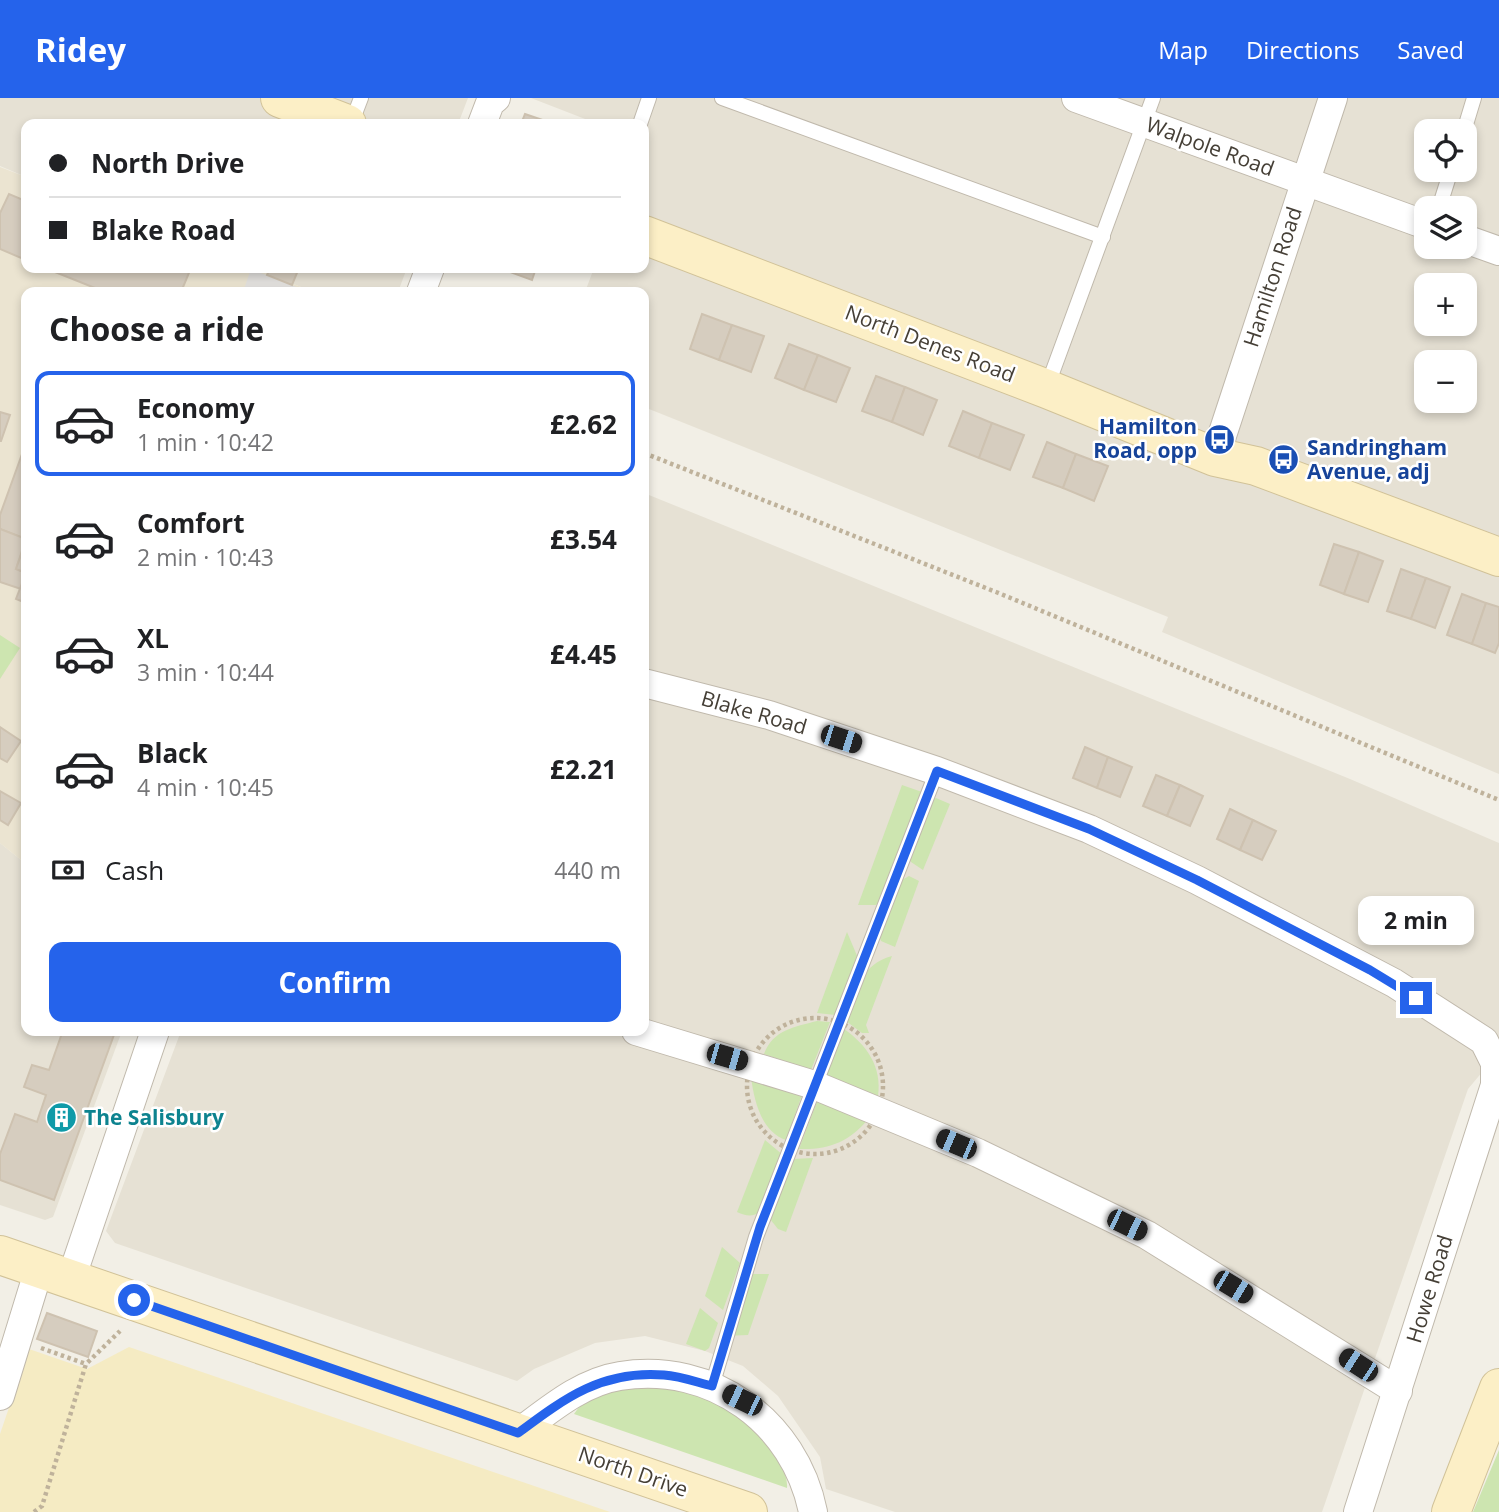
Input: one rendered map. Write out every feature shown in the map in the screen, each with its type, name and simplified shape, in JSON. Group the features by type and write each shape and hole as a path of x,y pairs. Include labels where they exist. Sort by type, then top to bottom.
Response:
{"street":[{"path":"280,98 336,119"},
{"path":"484,119 490,103 496,98"},
{"name":"Walpole Road","path":"1076,98 1148,111 1305,181 1414,221"},
{"name":"Hamilton Road","path":"1214,457 1333,98"},
{"name":"North Denes Road","path":"649,237 1047,388 1214,457 1256,466 1499,556"},
{"path":"1477,243 1499,251"},
{"name":"Blake Road","path":"649,684 768,715 937,771 1089,829 1394,983 1484,1041 1495,1063"},
{"path":"649,1035 814,1085 978,1153 1147,1235 1398,1391"},
{"path":"0,1396 18,1339 55,1274 153,1036"},
{"name":"Howe Road","path":"1358,1512 1495,1085 1495,1063"},
{"name":"North Drive","path":"0,1255 748,1512"},
{"path":"518,1433 572,1394 619,1376 665,1375 712,1386 742,1400 773,1429 796,1461 813,1512"},
{"path":"1451,1512 1499,1388"}],"lane":[{"path":"351,119 361,98"},
{"path":"642,119 649,98"},
{"path":"722,98 1103,237"},
{"path":"1468,119 1474,98"},
{"path":"1047,388 1148,111"},
{"path":"712,1386 757,1237 937,771"}],"path":[{"path":"649,455 996,593 1499,800"},
{"path":"34,1512 42,1506 86,1364 120,1331 134,1300"},
{"path":"18,1339 86,1364"}],"shaded area":[{"path":"0,98 468,98 460,119 21,119 21,175 0,166"},
{"path":"531,98 1499,98 1499,774 1162,632 1168,617 649,409 649,287 587,287 592,273 649,273 649,119 585,119"},
{"path":"0,167 21,175 21,273 266,273 301,287 21,287 21,860 0,843"},
{"path":"250,273 261,273 296,287 245,287"},
{"path":"266,273 405,273 400,287 301,287"},
{"path":"649,495 1350,779 1499,843 1499,1052 1468,1089 1322,1512 895,1512 826,1489 820,1457 778,1396 743,1366 705,1351 645,1336 595,1343 534,1369 517,1381 115,1243 106,1231 179,1036 649,1036"},
{"path":"0,843 21,860 21,1036 120,1036 53,1217 45,1220 0,1205"}],"green space":[{"path":"0,635 20,648 0,679"},
{"path":"902,785 922,792 882,899 876,905 858,905"},
{"path":"932,799 950,804 923,870 911,862 909,857"},
{"path":"909,876 919,881 895,947 881,941 879,935 900,881"},
{"path":"847,932 858,958 835,1015 817,1013"},
{"path":"892,956 866,1025 869,1033 862,1033 846,1021 857,990 872,966"},
{"path":"817,1021 830,1022 811,1070 764,1054 779,1035"},
{"path":"844,1029 860,1042 871,1058 878,1076 878,1096 826,1075"},
{"path":"751,1077 802,1095 786,1140 770,1130 760,1114"},
{"path":"818,1099 868,1119 854,1134 838,1143 799,1149"},
{"path":"765,1140 783,1155 761,1212 752,1215 737,1212"},
{"path":"813,1158 786,1232 778,1229 770,1219 793,1159"},
{"path":"722,1247 740,1263 723,1310 705,1296"},
{"path":"747,1274 769,1274 748,1335 724,1336"},
{"path":"700,1308 718,1323 709,1348 705,1351 686,1344"},
{"path":"647,1387 704,1395 735,1412 771,1449 786,1476 787,1488 574,1414 597,1395"},
{"path":"1499,1450 1499,1512 1473,1512"}],"sand":[{"path":"129,1347 610,1512 0,1512 0,1434 29,1349 87,1369"}],"building":[{"path":"525,114 540,119 523,119"},
{"path":"9,194 21,199 21,258 0,249 0,213"},
{"path":"58,273 189,273 183,287 92,287"},
{"path":"268,273 297,273 292,285 267,275"},
{"path":"513,273 534,273 532,280"},
{"path":"702,314 732,325 719,360 690,349"},
{"path":"732,325 764,336 751,372 719,360"},
{"path":"789,344 818,355 804,390 775,378"},
{"path":"818,355 850,368 836,402 804,390"},
{"path":"876,376 905,387 892,422 862,411"},
{"path":"905,387 937,400 923,435 892,422"},
{"path":"963,411 992,423 979,458 949,446"},
{"path":"0,412 10,415 1,441 0,441"},
{"path":"992,423 1024,435 1010,470 979,458"},
{"path":"1047,442 1076,454 1063,488 1033,477"},
{"path":"1076,454 1108,466 1094,501 1063,488"},
{"path":"21,457 21,537 0,529 0,515"},
{"path":"0,529 21,537 21,554 16,569 21,571 21,589 0,582"},
{"path":"1334,544 1359,552 1344,594 1320,585"},
{"path":"1359,552 1383,561 1368,602 1344,594"},
{"path":"21,555 21,571 16,569"},
{"path":"1401,569 1426,578 1411,619 1387,611"},
{"path":"1426,578 1450,587 1435,628 1411,619"},
{"path":"21,586 21,601 16,599"},
{"path":"1462,594 1486,603 1472,644 1447,635"},
{"path":"1486,603 1499,607 1499,643 1495,653 1472,644"},
{"path":"0,727 21,741 7,762 0,758"},
{"path":"1085,747 1108,757 1097,788 1073,778"},
{"path":"1108,757 1132,767 1120,797 1097,788"},
{"path":"1156,775 1180,785 1167,816 1143,806"},
{"path":"1180,785 1203,796 1190,826 1167,816"},
{"path":"0,791 21,803 8,825 0,820"},
{"path":"1230,809 1253,820 1240,850 1217,839"},
{"path":"1253,820 1276,831 1262,860 1240,850"},
{"name":"The Salisbury","path":"61,1036 114,1036 54,1200 0,1180 0,1154 15,1114 37,1122 46,1095 24,1087 32,1065 49,1070"},
{"path":"47,1313 97,1331 88,1357 37,1339"}],"place":[{"name":"Hamilton Road, opp","path":"1220,439"},
{"name":"Sandringham Avenue, adj","path":"1284,460"},
{"name":"The Salisbury","path":"61,1118"}],"route":[{"path":"134,1300 518,1433 572,1394 619,1376 665,1375 712,1386 760,1227 937,771 1089,829 1197,880 1370,970 1416,998"}]}
